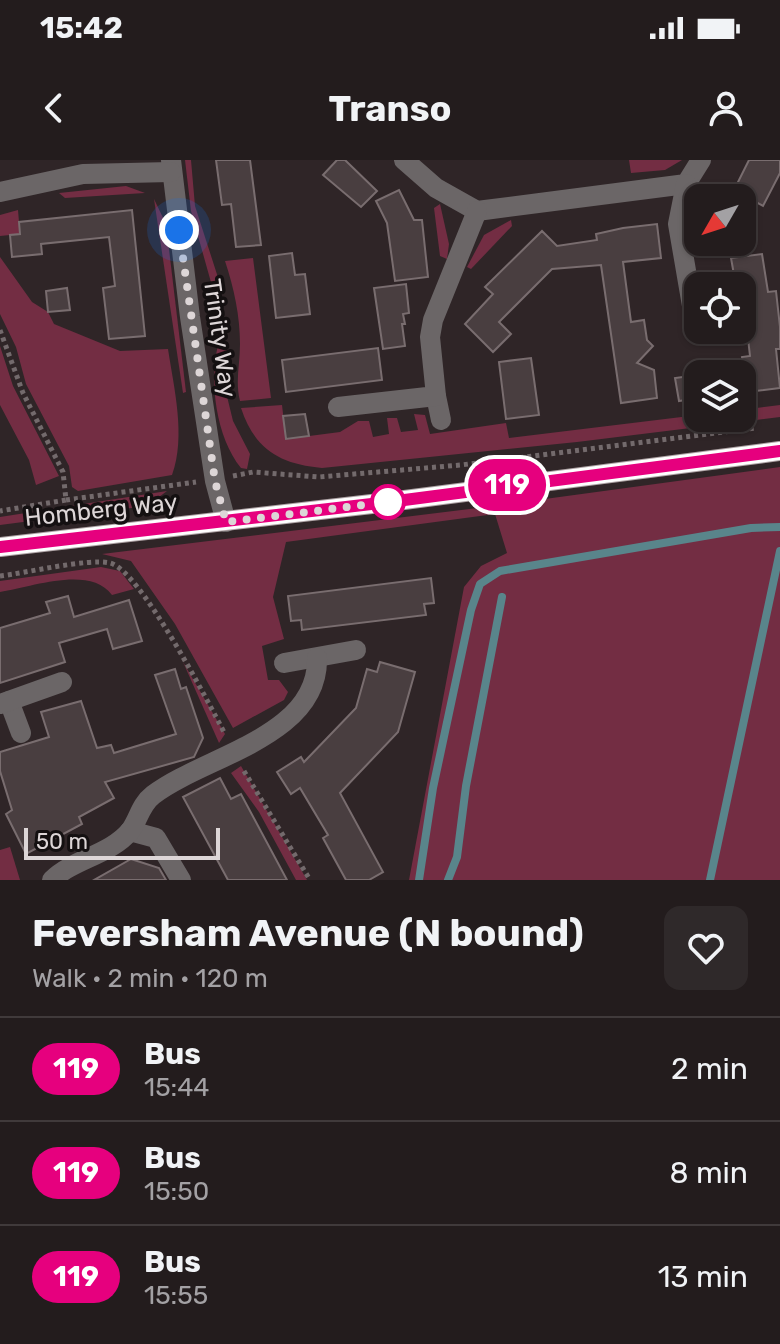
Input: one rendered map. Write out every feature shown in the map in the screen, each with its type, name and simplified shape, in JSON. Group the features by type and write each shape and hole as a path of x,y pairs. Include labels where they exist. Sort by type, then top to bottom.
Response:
{"main road":[{"name":"Homberg Way","path":"0,547 226,522 780,451"}],"street":[{"path":"404,160 436,188 477,211 684,184"},
{"path":"686,184 701,160"},
{"path":"0,192 83,174 171,166"},
{"name":"Trinity Way","path":"171,166 215,481 226,522"},
{"path":"684,194 678,224 686,272"},
{"path":"441,420 430,337 433,320 477,211"},
{"path":"338,407 436,396"},
{"path":"284,663 356,650"},
{"path":"52,880 130,831 138,812 152,796 210,763 235,755 300,710 313,691 317,658"},
{"path":"21,733 5,702 62,682"},
{"path":"130,831 156,838 181,880"}],"path":[{"path":"0,330 23,393 63,472 66,500"},
{"path":"0,511 170,482 215,481 253,472 319,477 461,465 765,427"},
{"path":"0,576 101,562 123,568 170,635 229,740"},
{"path":"241,766 310,880"}],"shaded area":[{"path":"185,160 191,160 195,206 223,293 214,293 191,211"},
{"path":"629,160 682,160 665,170 631,173"},
{"path":"126,186 145,193 65,198 59,193"},
{"path":"154,199 166,224 186,392 183,393"},
{"path":"440,204 449,244 447,259 440,256 434,208"},
{"path":"18,210 20,234 0,236 0,215"},
{"path":"511,220 512,226 471,269 467,267 484,235"},
{"path":"0,257 32,302 48,312 54,324 120,351 168,349 178,429 172,475 78,491 72,487 69,466 26,384 16,347 0,314"},
{"path":"253,258 271,398 240,401 239,323 225,261"},
{"path":"228,343 224,384 233,421 250,454 247,469 241,468 232,455 217,409 215,360 218,345"},
{"path":"0,346 13,386 59,476 36,485 29,460 0,405"},
{"path":"282,405 286,439 340,432 358,421 369,421 373,437 389,434 387,418 397,418 401,432 418,430 414,414 425,415 430,434 506,423 509,438 684,417 684,429 322,468 294,463 271,452 254,435 241,408"},
{"path":"780,405 780,417 756,420 756,408"},
{"path":"780,467 780,880 409,880 464,587 481,566 507,553 495,514 286,542 273,597 284,639 262,646 268,680 279,680 288,692 284,700 233,728 175,624 131,561 102,554 494,506"},
{"path":"167,491 147,506 0,525 0,517"},
{"path":"101,567 120,571 134,589 112,595 90,581 60,580 0,592 0,581"},
{"path":"183,662 225,734 219,743"},
{"path":"241,766 307,880 296,880 259,812 231,773"},
{"path":"10,847 20,880 0,880 0,850"}],"building":[{"path":"216,160 250,160 261,245 236,247 231,204 222,205"},
{"path":"337,160 345,160 377,191 361,207 323,175"},
{"path":"749,160 780,160 780,173 763,206 756,202 756,184 737,184"},
{"path":"399,190 414,220 422,220 428,277 395,281 387,223 376,201"},
{"path":"132,210 145,336 109,339 103,288 115,286 109,237 41,244 42,254 12,257 10,235 20,234 19,222"},
{"path":"657,224 661,258 623,262 631,322 644,320 647,340 653,346 637,363 654,370 657,398 621,403 601,265 552,269 499,322 511,334 493,352 465,324 493,294 485,287 542,231 557,246 597,240 596,234 623,228"},
{"path":"292,253 295,275 305,274 310,314 276,318 269,256"},
{"path":"762,254 768,292 776,291 780,327 780,349 776,349 780,388 756,391 756,360 742,360 742,357 750,356 749,344 756,344 756,272 734,272 731,258"},
{"path":"406,284 409,313 403,314 405,346 383,349 374,288"},
{"path":"67,288 70,310 48,312 46,291"},
{"path":"378,348 382,380 286,392 282,360"},
{"path":"531,358 539,415 506,419 499,362"},
{"path":"684,377 684,400 679,401 675,378"},
{"path":"305,414 309,436 286,439 283,416"},
{"path":"431,578 434,603 424,604 426,615 302,630 301,620 291,621 288,596"},
{"path":"68,596 74,617 129,600 142,641 113,649 107,629 59,643 65,662 0,683 0,628 50,613 46,602"},
{"path":"380,662 415,672 398,732 340,793 383,872 369,880 346,880 323,838 328,835 300,788 291,794 277,772 301,757 304,762 356,708 367,669 377,672"},
{"path":"175,669 181,689 186,687 203,738 194,757 105,782 114,798 79,817 82,824 26,854 6,814 12,810 0,771 0,752 49,737 41,712 81,701 97,748 111,745 114,753 176,734 155,675"},
{"path":"220,778 231,799 241,794 287,880 228,880 183,797"},
{"path":"131,859 159,868 166,880 94,880"}],"waterway":[{"path":"419,880 433,788 471,610 480,584 500,571 751,528 780,527"},
{"path":"710,880 780,551"},
{"path":"448,880 457,857 466,786 502,597"}],"bus line":[{"name":"119","path":"0,547 389,502 780,451"}],"route":[{"path":"179,230 215,481 226,522 388,502"}]}
